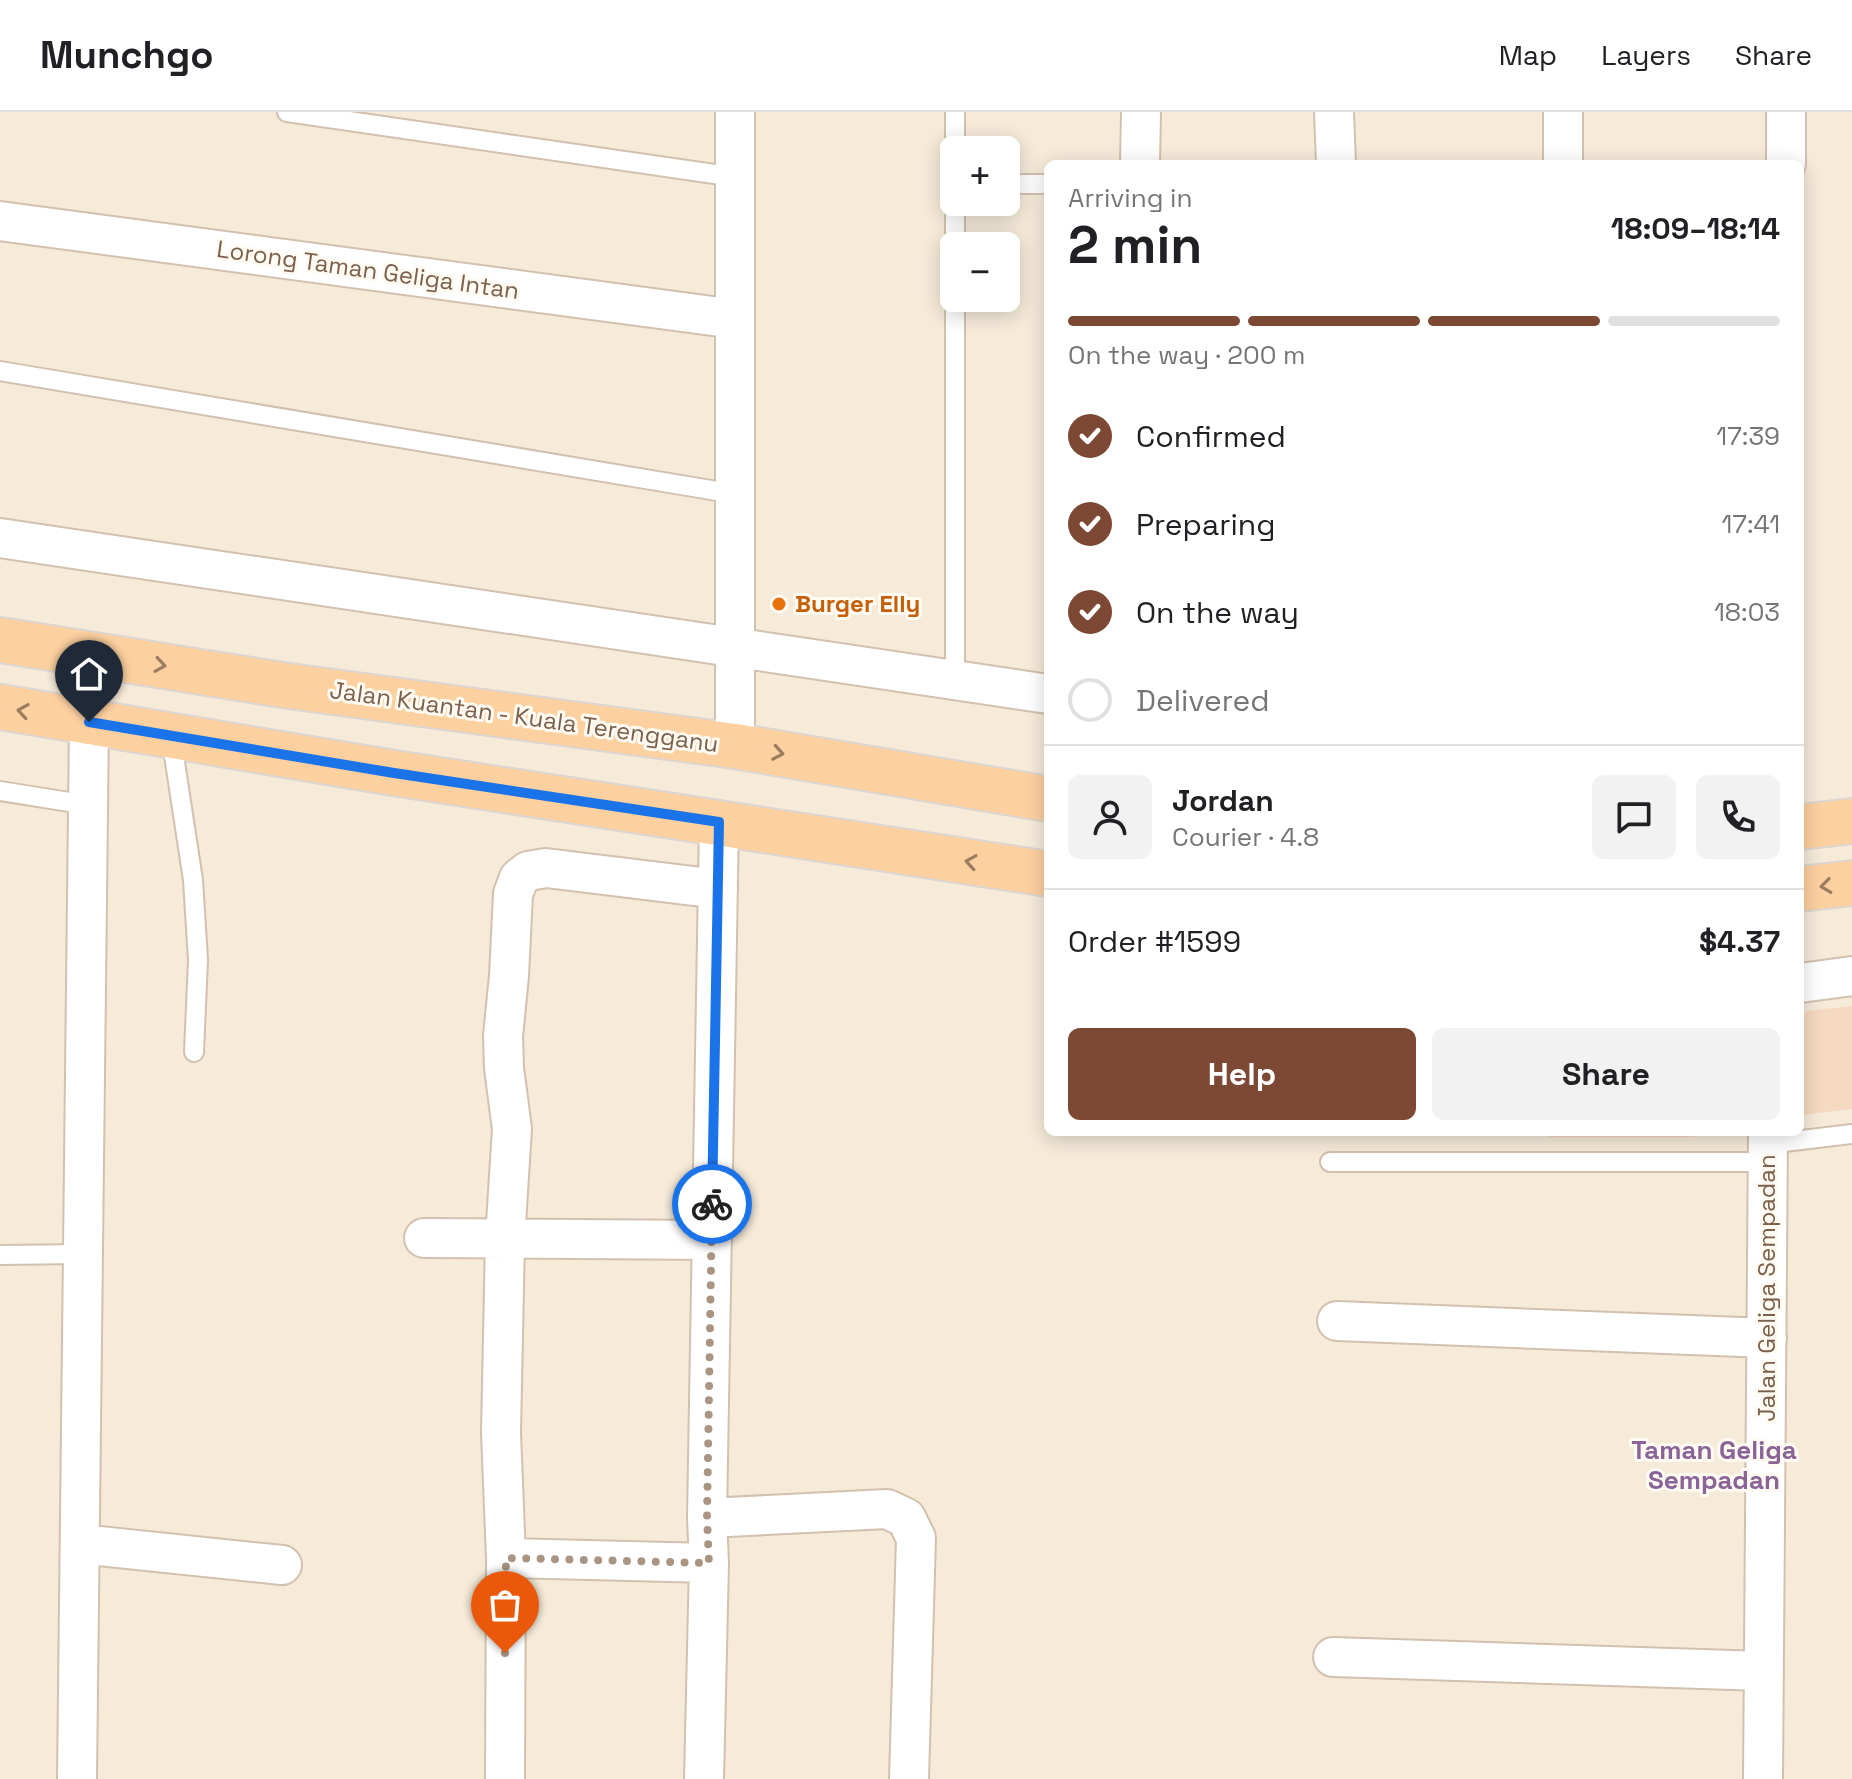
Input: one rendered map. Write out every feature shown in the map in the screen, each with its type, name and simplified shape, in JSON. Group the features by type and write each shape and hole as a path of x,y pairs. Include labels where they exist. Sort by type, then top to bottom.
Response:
{"highway":[{"name":"Jalan Kuantan - Kuala Terengganu","path":"0,640 289,686 735,746 1044,798"},
{"path":"0,707 394,773 1044,873"},
{"path":"1804,827 1852,821"},
{"path":"1804,889 1852,883"}],"street":[{"path":"735,112 735,746"},
{"path":"1140,160 1141,112"},
{"path":"1334,112 1336,160"},
{"path":"1563,112 1563,160"},
{"path":"1786,112 1786,160"},
{"name":"Lorong Taman Geliga Intan","path":"0,221 735,319"},
{"path":"0,538 1044,693"},
{"path":"77,1779 89,722"},
{"path":"704,1779 719,822"},
{"path":"505,1779 506,1558 501,1433 505,1239 512,1129 503,1036 513,894 519,878 528,871 546,868 718,889"},
{"path":"1804,982 1852,976"},
{"name":"Jalan Geliga Sempadan","path":"1763,1779 1768,1146"},
{"path":"424,1238 712,1240"},
{"path":"1337,1321 1767,1338"},
{"path":"707,1518 887,1509 906,1518 916,1538 909,1779"},
{"path":"80,1544 282,1565"},
{"path":"506,1558 709,1563"},
{"path":"1333,1657 1764,1671"}],"lane":[{"path":"287,112 735,177"},
{"path":"955,112 955,136"},
{"path":"1020,184 1044,184"},
{"path":"955,312 955,679"},
{"path":"0,371 735,494"},
{"path":"171,735 194,896 198,960 194,1052"},
{"path":"0,791 88,805"},
{"path":"1330,1162 1768,1146 1852,1134"},
{"path":"0,1255 83,1254"}],"shaded area":[{"path":"0,112 1852,112 1852,1779 0,1779"}],"building":[{"path":"1852,1006 1852,1109 1804,1115 1806,1011"},
{"path":"1548,1136 1694,1136 1694,1137"}],"way so far":[{"path":"505,1653 506,1558 709,1563 712,1204"}],"place":[{"name":"Burger Elly","path":"779,604"}],"district":[{"name":"Taman Geliga Sempadan","path":"1714,1465"}],"route":[{"path":"89,722 394,773 719,822 712,1204"}]}
